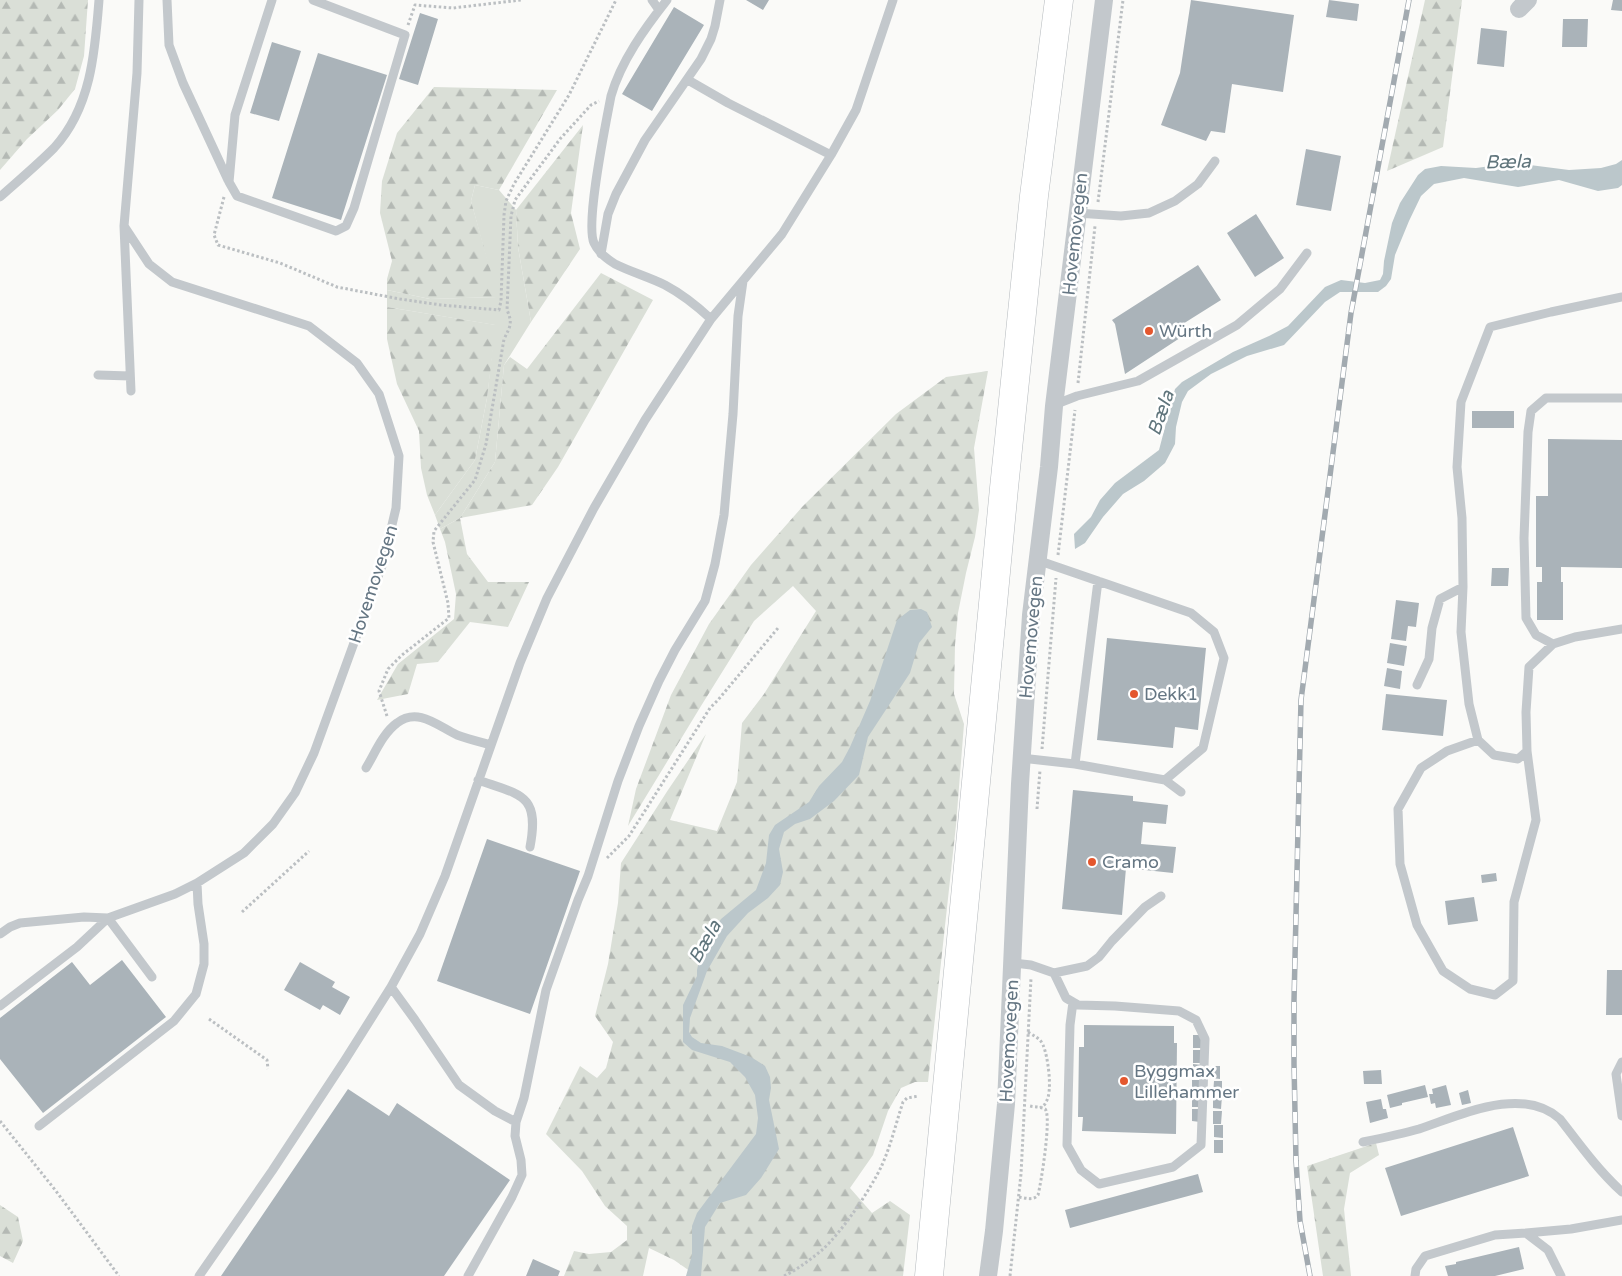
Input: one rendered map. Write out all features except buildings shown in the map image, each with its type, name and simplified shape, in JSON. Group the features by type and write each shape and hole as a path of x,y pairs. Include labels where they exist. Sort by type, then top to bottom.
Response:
{"highway":[{"path":"913,1276 920,1228 932,1096 966,880 1026,274 1043,118 1059,0"},
{"path":"941,1276 972,929 971,902 966,880"},
{"path":"929,1276 932,1096"}],"street":[{"name":"Hovemovegen","path":"988,1276 1006,1104 1021,758 1031,615 1049,467 1054,406 1104,0"}],"lane":[{"path":"0,204 2,195 54,148 72,123 87,87 93,62 98,0"},
{"path":"131,390 124,226 137,73 139,0"},
{"path":"168,0 170,45 183,83 237,196 336,230 346,226 354,208 405,35 312,0"},
{"path":"229,182 235,115 272,0"},
{"path":"652,0 659,10"},
{"path":"667,0 638,40 614,84 591,226 594,243 601,254 614,264 666,286 696,305 711,319"},
{"path":"601,254 608,214 616,194 645,140 701,59 711,39 720,0"},
{"path":"199,1276 272,1171 391,987 424,926 445,876 520,663 552,590 594,508 640,428 711,319 782,234 831,155 856,110 893,0"},
{"path":"688,80 728,103 831,155"},
{"path":"1077,213 1133,215 1149,212 1175,201 1198,184 1214,161"},
{"name":"Hovemovegen","path":"0,1006 77,947 108,918 175,894 197,883 244,853 283,811 314,753 383,563 396,508 399,456 379,394 357,363 309,326 172,282 150,264 124,226"},
{"path":"1054,406 1077,396 1138,381 1237,325 1280,288 1307,253"},
{"path":"468,1276 512,1197 522,1175 521,1160 515,1136 516,1122 524,1098 546,990 588,876 618,781 659,681 675,650 705,601 715,564 724,515 733,414 738,316 743,281"},
{"path":"1527,751 1518,759 1494,755 1478,740 1469,704 1461,632 1463,587 1462,518 1457,467 1461,402 1490,327 1622,297"},
{"path":"98,375 130,376"},
{"path":"1553,644 1536,635 1526,618 1524,538 1530,411 1546,398 1622,398"},
{"path":"1038,560 1191,613 1214,632 1224,658 1203,748 1165,780"},
{"path":"1075,764 1098,581"},
{"path":"1417,685 1429,659 1432,628 1440,599 1463,587"},
{"path":"1478,740 1448,751 1421,768 1398,809 1400,864 1417,925 1443,971 1470,989 1495,995 1513,981 1514,902 1536,820 1527,751 1526,712 1529,667 1553,644 1575,637 1622,629"},
{"path":"366,768 396,723 408,716 425,718 458,735 491,745"},
{"path":"1021,758 1075,764 1165,780 1181,792"},
{"path":"478,780 522,796 532,811 534,829 530,847"},
{"path":"39,1126 174,1021 196,994 204,964 204,944 197,883"},
{"path":"1013,963 1031,965 1054,973 1087,966 1099,957 1145,907 1161,896"},
{"name":"Hovemovegen","path":"0,934 20,923 84,916 108,918"},
{"path":"108,918 152,977"},
{"path":"1054,973 1066,998 1073,1002 1078,1005 1179,1011 1196,1020 1205,1039 1201,1145 1173,1167 1099,1184 1081,1170 1067,1145 1070,1024 1073,1002"},
{"path":"391,987 458,1085 495,1111 516,1122"},
{"path":"1622,1062 1616,1074 1622,1116"},
{"path":"1363,1142 1412,1131 1497,1104 1530,1104 1555,1114 1608,1180 1622,1192"},
{"path":"1416,1276 1416,1269 1425,1256 1495,1235 1571,1229 1622,1220"},
{"path":"1526,1233 1548,1250 1561,1276"}],"path":[{"path":"405,35 415,6 453,8 521,0"},
{"path":"229,182 214,235 218,245 280,263 337,287 442,306 499,310 506,201 514,184 569,95 616,0"},
{"path":"1037,813 1057,567 1097,215 1124,0"},
{"path":"392,728 379,691 388,669 402,655 449,618 448,602 433,542 434,531 475,480 486,444 504,339 512,319 507,310 510,216 515,200 560,140 591,105 611,96"},
{"path":"588,876 629,836 710,708 778,628"},
{"path":"242,912 309,851"},
{"path":"1010,1276 1022,1166 1031,965"},
{"path":"209,1020 267,1060 268,1069"},
{"path":"1028,1032 1038,1038 1043,1044 1046,1056 1050,1086 1048,1100 1040,1108"},
{"path":"784,1276 823,1249 854,1211 882,1165 903,1102 907,1098 932,1096"},
{"path":"1019,1197 1035,1198 1039,1193 1048,1120 1046,1110 1030,1106"},
{"path":"0,1121 56,1191 118,1276"},
{"path":"792,1276 798,1268"}],"green space":[{"path":"0,0 88,0 84,56 75,89 58,110 27,139 0,170"},
{"path":"1425,0 1462,0 1443,147 1387,171"},
{"path":"434,87 557,90 499,190 475,185 471,201 498,297 430,299 387,290 387,279 392,261 380,213 382,181 397,133"},
{"path":"583,125 571,213 580,249 531,322 518,247 516,210"},
{"path":"475,185 499,190 516,210 518,247 531,322 504,365 495,462 460,518 440,529 435,515 475,460 487,398 495,325 387,307 387,290 430,299 497,297 471,201"},
{"path":"601,273 653,300 558,467 532,505 460,518 495,462 504,365 510,357 527,369"},
{"path":"387,307 496,325 487,398 475,460 435,515 427,495 421,468 419,431 397,384 387,339"},
{"path":"988,371 974,448 979,510 958,613 955,645 954,694 964,724 956,825 928,1082 915,1082 901,1088 888,1111 873,1155 850,1188 872,1213 890,1201 910,1215 903,1276 697,1276 674,1260 649,1248 643,1276 564,1276 574,1251 589,1254 611,1252 627,1240 627,1226 605,1206 582,1171 546,1134 580,1066 597,1078 606,1068 613,1042 595,1016 608,964 618,903 621,863 706,734 670,820 717,831 737,782 742,723 764,694 816,611 793,586 754,621 628,826 636,789 671,695 709,624 751,565 803,506 896,414 946,377"},
{"path":"460,518 467,554 488,582 529,582 508,627 470,622 438,662 417,664 408,694 377,700 398,664 454,619 456,594 445,542 440,529"},
{"path":"1376,1143 1379,1155 1350,1173 1344,1209 1351,1276 1323,1276 1307,1166"},
{"path":"0,1205 18,1217 23,1241 13,1263 0,1256"}],"shaded area":[{"path":"1622,160 1622,185 1618,188 1598,191 1559,180 1518,187 1464,178 1434,184 1421,196 1409,221 1395,255 1391,279 1386,286 1378,292 1340,292 1325,302 1284,345 1247,356 1211,374 1188,391 1182,402 1176,427 1175,444 1165,463 1144,481 1123,494 1103,517 1085,543 1075,549 1074,534 1091,517 1100,500 1115,483 1159,450 1175,389 1182,382 1233,352 1288,326 1325,287 1341,280 1365,283 1380,280 1383,274 1392,223 1400,203 1418,175 1425,169 1441,166 1476,168 1514,163 1569,170 1601,168 1616,164"},
{"path":"921,609 927,612 932,627 919,643 910,673 868,737 859,775 834,801 810,819 795,824 784,832 779,849 783,872 780,885 768,898 748,913 727,936 707,971 690,1018 689,1032 692,1037 701,1043 722,1046 751,1057 765,1066 770,1077 769,1100 779,1149 761,1178 746,1195 720,1203 705,1227 701,1276 686,1276 692,1255 692,1226 697,1213 756,1134 758,1118 755,1095 745,1077 730,1062 692,1050 683,1042 683,1005 697,976 702,947 721,919 756,890 766,863 769,835 775,825 809,802 819,786 842,762 870,701 897,620 910,610"}],"railway":[{"path":"1310,1276 1300,1221 1296,1161 1294,1064 1301,700 1351,313 1409,0"}],"place":[{"name":"Würth","path":"1149,331"},
{"name":"Dekk1","path":"1134,694"},
{"name":"Cramo","path":"1092,862"},
{"name":"Byggmax Lillehammer","path":"1124,1081"}],"water label":[{"name":"Bæla","path":"1508,162"},
{"name":"Bæla","path":"1161,413"},
{"name":"Bæla","path":"705,942"}]}
